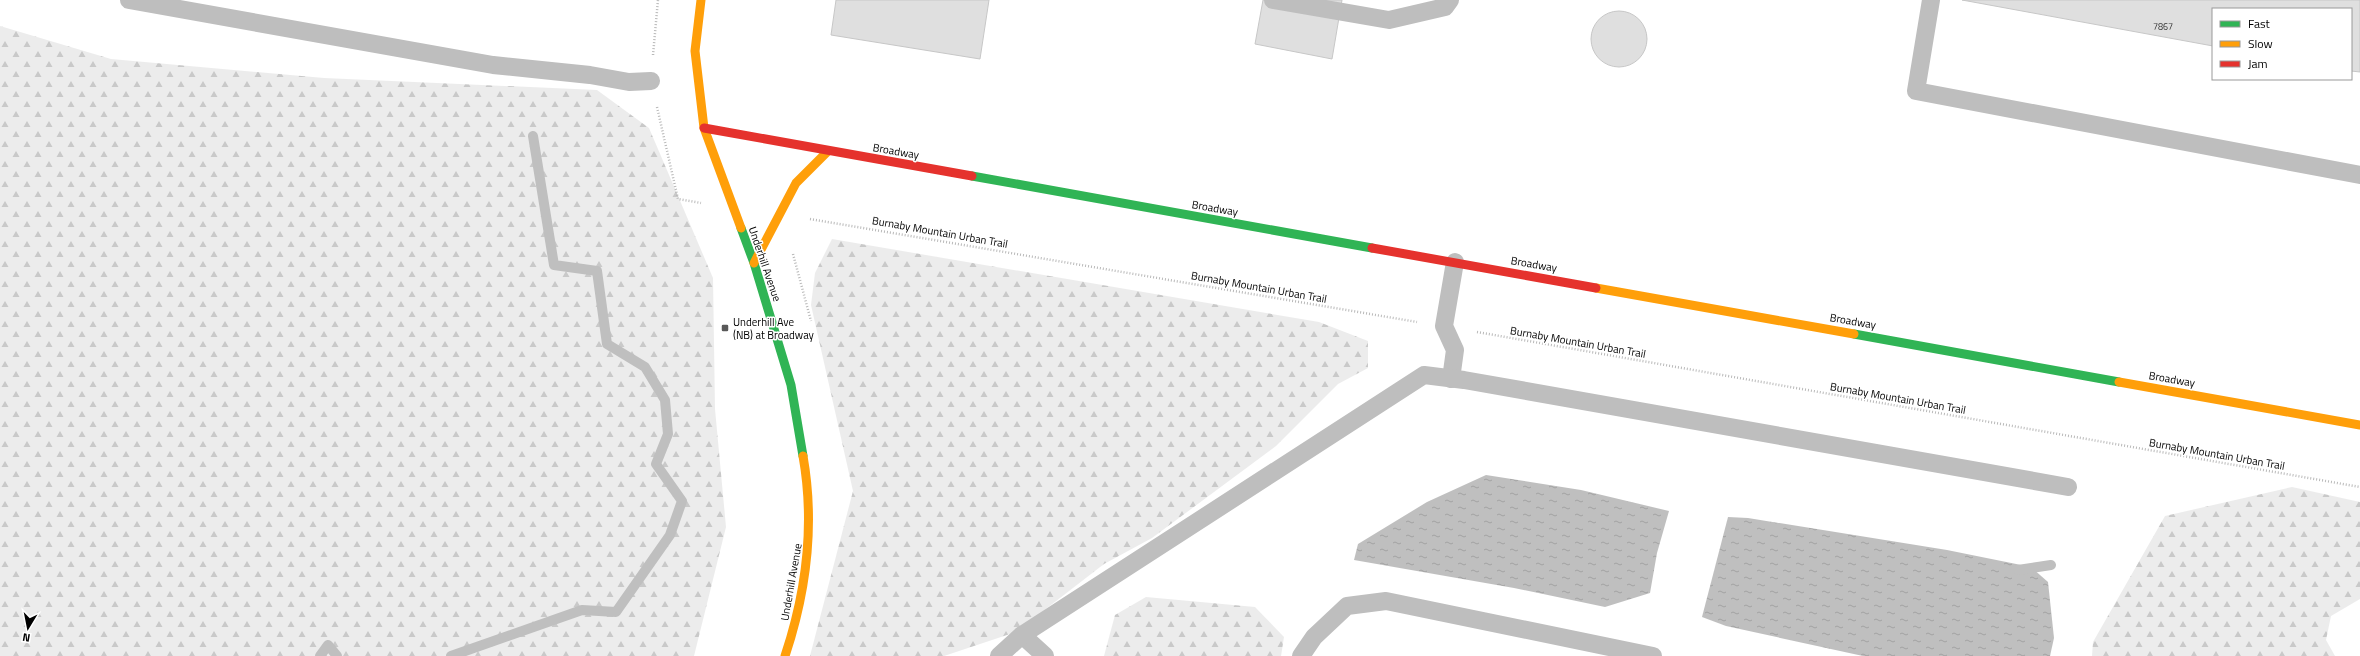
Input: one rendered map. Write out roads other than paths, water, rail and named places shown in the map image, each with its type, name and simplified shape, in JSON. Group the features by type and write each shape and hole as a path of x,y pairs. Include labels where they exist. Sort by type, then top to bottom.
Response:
{"street":[{"name":"Underhill Avenue","path":"701,0 695,51 704,128 754,263 791,385 806,472 810,540 796,623 785,656"},
{"name":"Broadway","path":"704,128 2360,424"},
{"path":"754,263 796,183 828,151"}],"lane":[{"path":"129,0 493,65 590,75 629,82 651,81"},
{"path":"1273,0 1389,20 1444,7 1450,0"},
{"path":"1932,0 1916,91 2360,175"},
{"path":"1451,378 1455,350 1444,326 1455,262"},
{"path":"999,656 1022,635 1424,375 1451,378 2068,487"},
{"path":"1301,656 1314,637 1347,606 1386,601 1653,656"},
{"path":"1022,635 1045,656"}],"water":[{"path":"1486,475 1581,490 1669,511 1657,553 1650,593 1605,607 1514,588 1354,560 1358,544 1427,502"},
{"path":"1728,517 1748,518 1947,550 2031,567 2048,582 2054,638 2050,656 1863,656 1726,626 1702,617"}],"waterway":[{"path":"451,656 582,610 616,612 670,535 682,501 656,464 668,434 665,400 645,367 607,344 597,271 554,265 533,136"},
{"path":"2018,570 2051,565"},
{"path":"320,656 328,645 337,656"}],"place":[{"name":"Underhill Ave (NB) at Broadway","path":"725,328"}]}
